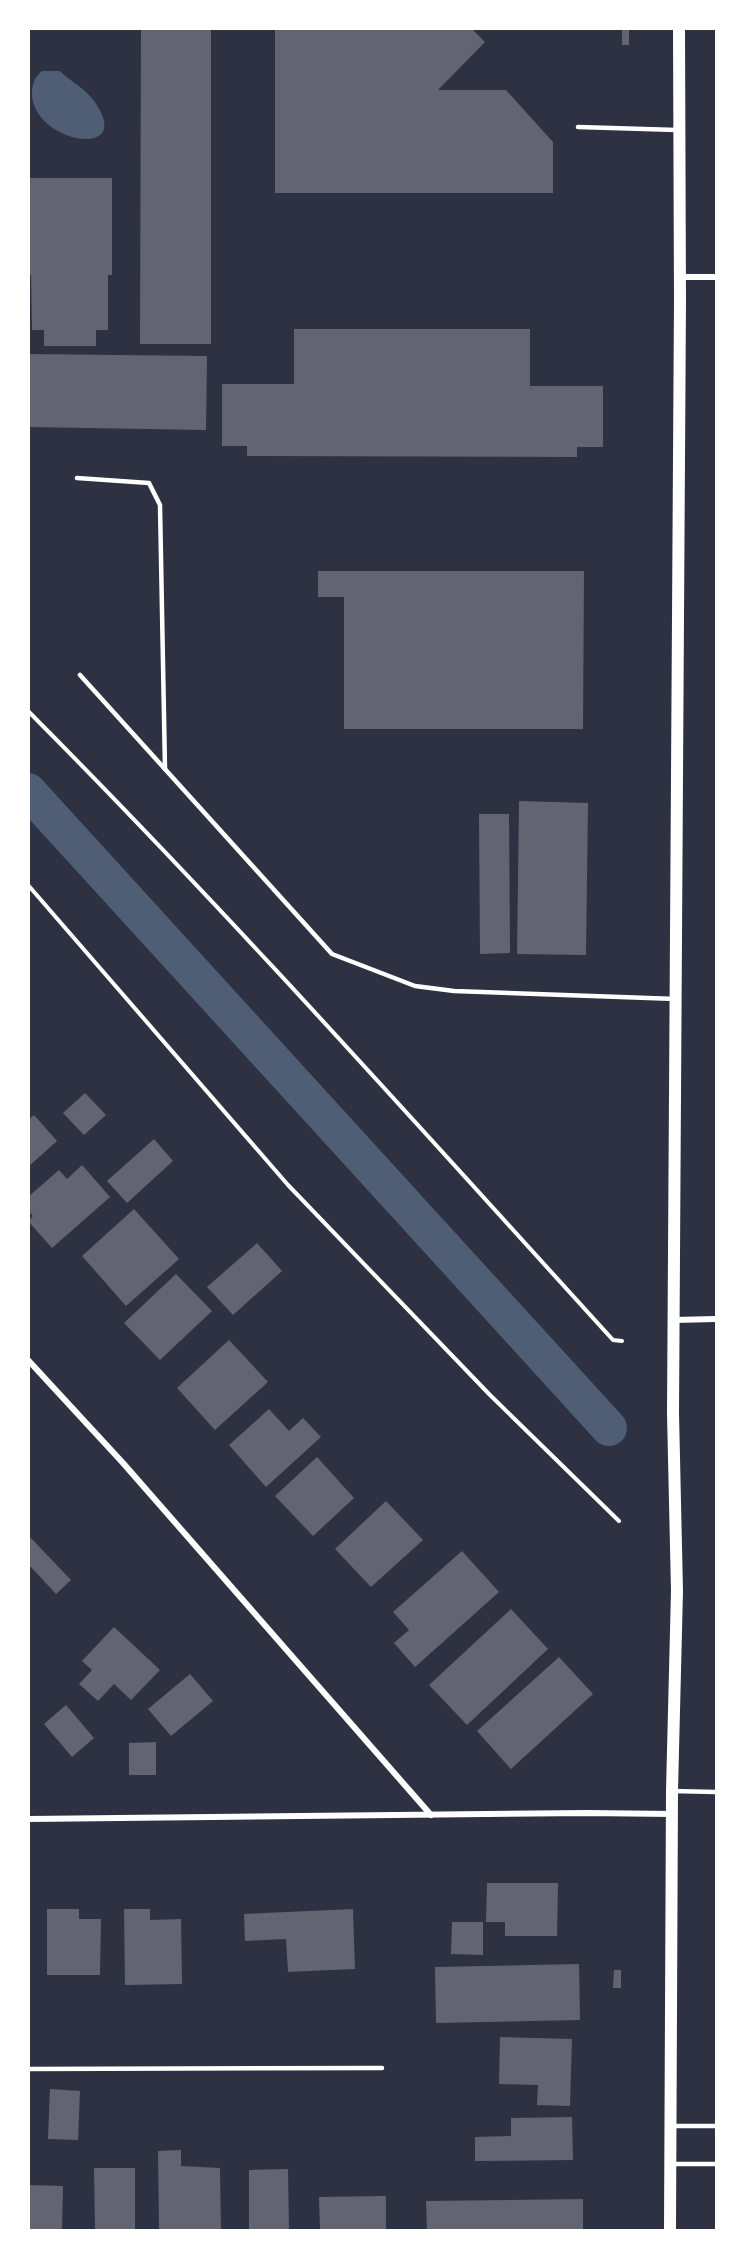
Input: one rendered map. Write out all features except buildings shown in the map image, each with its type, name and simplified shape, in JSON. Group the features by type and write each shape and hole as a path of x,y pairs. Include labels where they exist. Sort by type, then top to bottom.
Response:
{"main road":[{"path":"670,2230 672,1791 676,1554 673,1413 680,277 679,28"}],"street":[{"path":"680,277 717,277"},
{"path":"674,1320 717,1319"},
{"path":"28,1360 131,1472 431,1815"},
{"path":"28,1819 672,1814"}],"lane":[{"path":"578,127 679,130"},
{"path":"77,477 149,483 160,505 165,769"},
{"path":"80,675 332,954 416,986 454,991 676,999"},
{"path":"672,1791 717,1792"},
{"path":"28,2069 382,2068"},
{"path":"670,2126 717,2126"},
{"path":"670,2164 717,2164"}],"path":[{"path":"28,711 118,801 297,992 613,1340 622,1341"},
{"path":"28,885 288,1185 490,1395 619,1521"}],"water":[{"path":"42,71 60,71 86,92 94,101 104,120 102,132 93,138 78,138 62,133 47,123 36,109 32,91 35,80"}],"waterway":[{"path":"28,791 609,1428"}]}
